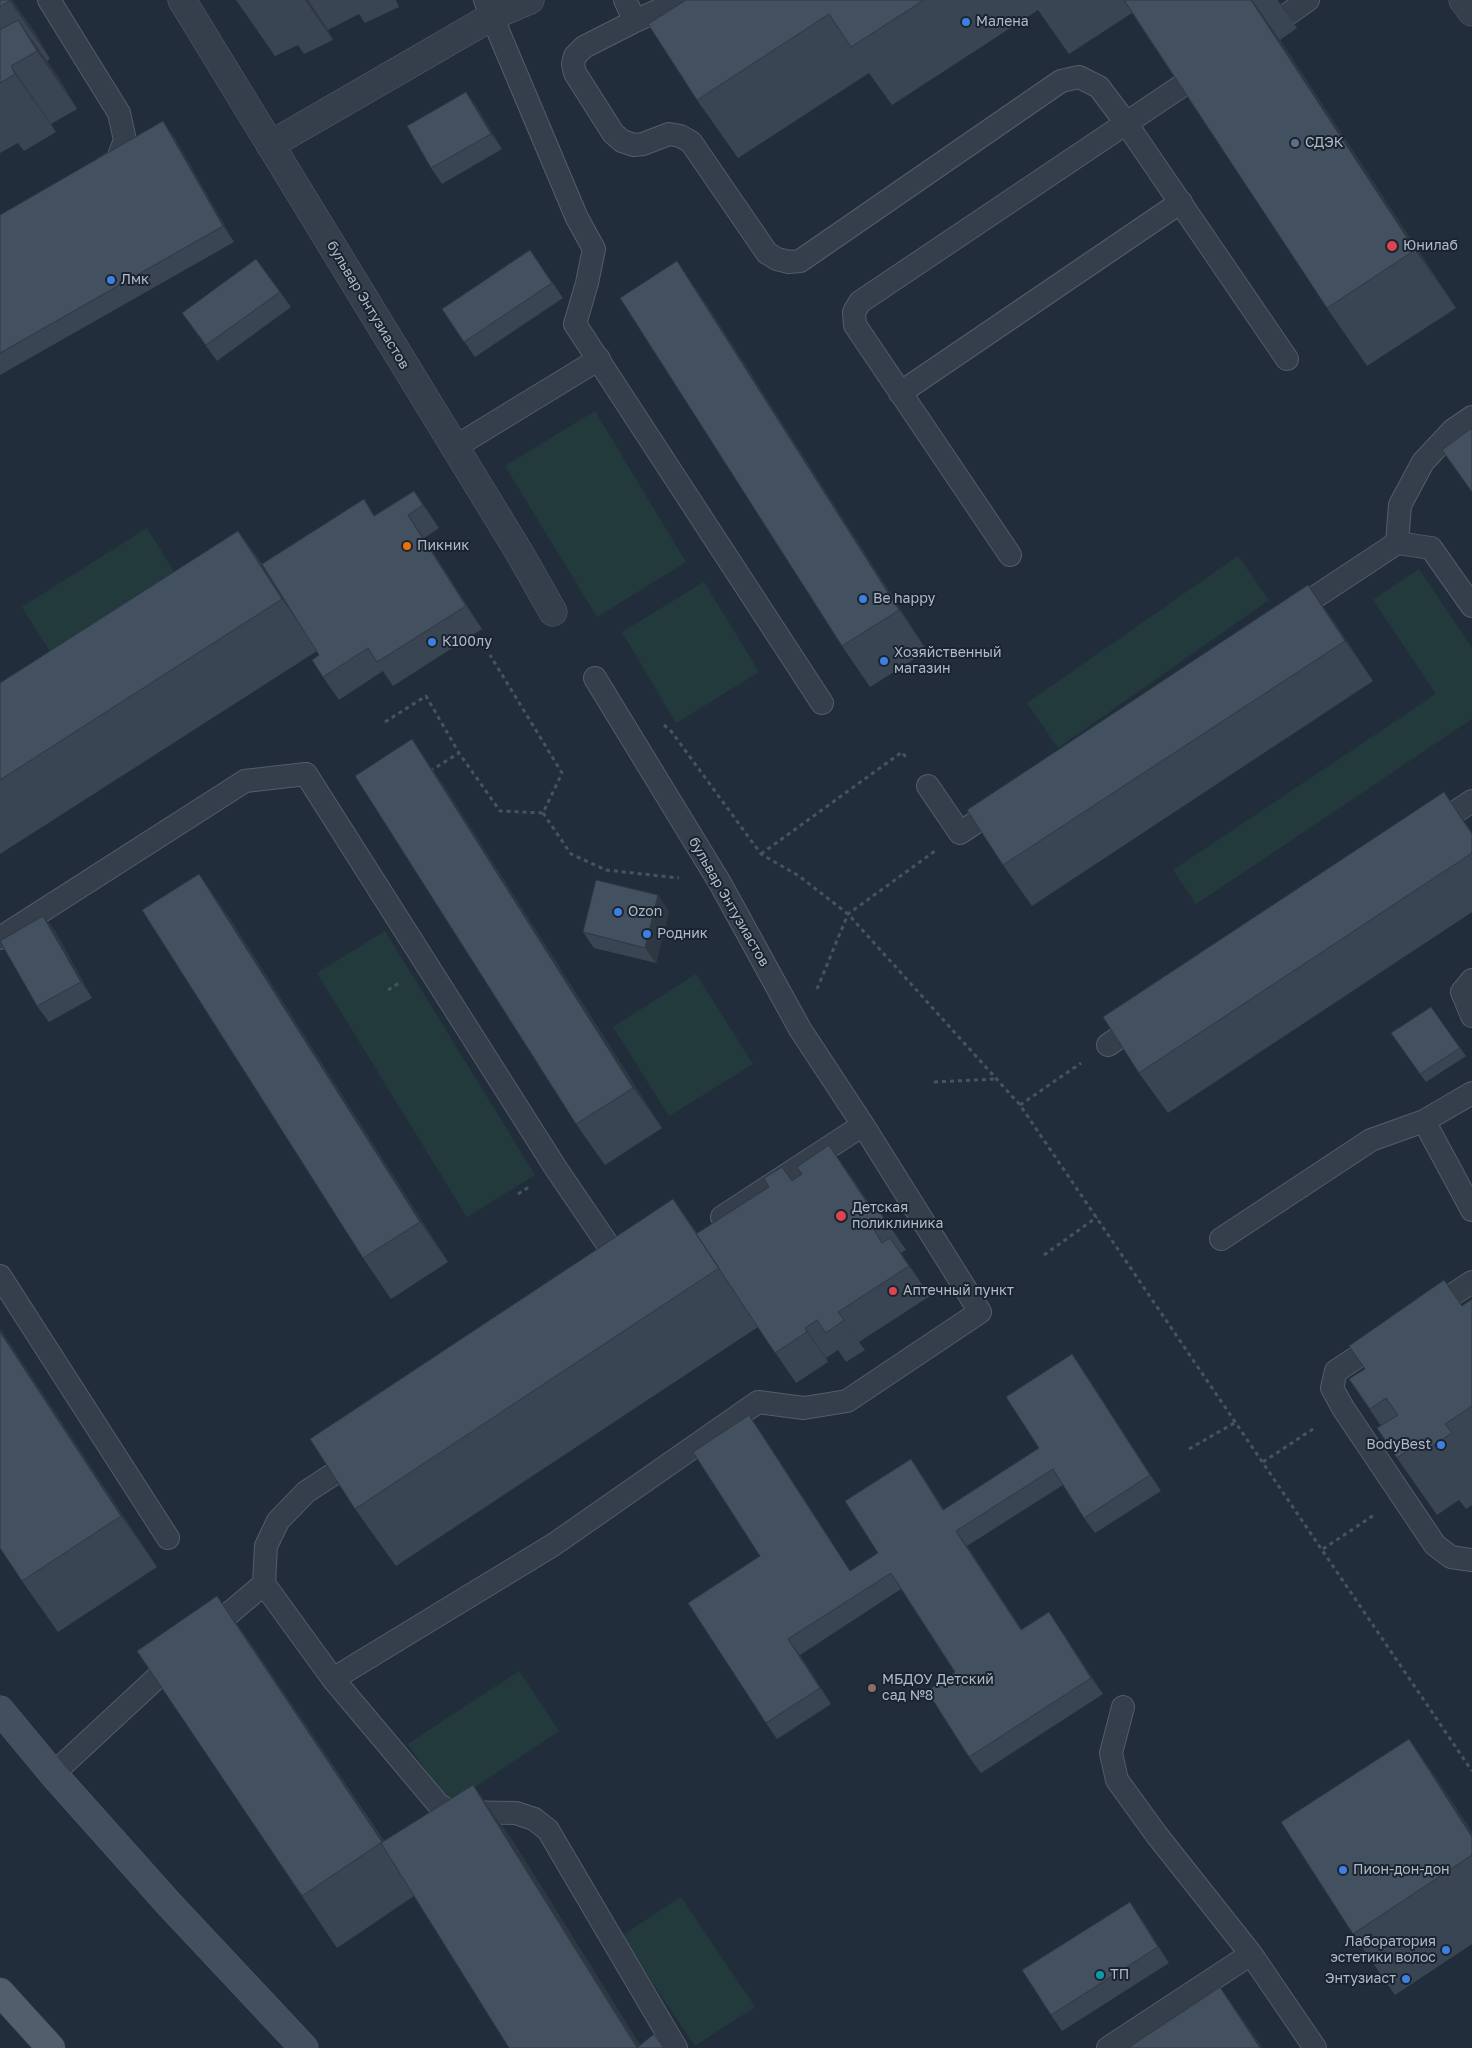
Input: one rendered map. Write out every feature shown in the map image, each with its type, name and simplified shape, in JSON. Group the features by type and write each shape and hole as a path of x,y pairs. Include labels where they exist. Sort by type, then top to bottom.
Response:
{"main road":[{"path":"0,1992 51,2048"}],"street":[{"name":"бульвар Энтузиастов","path":"182,0 519,552 552,612"},
{"path":"270,145 489,8 530,0"},
{"path":"1463,0 1472,12"},
{"path":"0,1710 53,1774 169,1904 304,2048"}],"lane":[{"path":"49,0 119,113 124,140 117,161 92,176"},
{"path":"625,0 635,21"},
{"path":"681,0 584,47 574,56 572,64 575,73 613,133 622,140 634,145 643,144 669,134 680,136 690,142 767,253 789,262 800,261 1061,81 1079,77 1098,87 1126,123 1287,359"},
{"path":"1288,14 1308,0"},
{"path":"489,8 577,218 594,249 587,284 575,324 822,703"},
{"path":"1010,555 855,325 854,312 860,302 1183,85"},
{"path":"900,393 1181,202"},
{"path":"455,447 599,359"},
{"path":"1398,543 1400,505 1423,462 1453,430 1472,417"},
{"path":"1274,625 1398,543 1431,548 1472,606"},
{"name":"бульвар Энтузиастов","path":"333,1679 553,1544 758,1402 804,1408 848,1401 980,1312 863,1125 800,1029 720,883 595,678"},
{"path":"0,938 245,781 306,774 557,1170 630,1278"},
{"path":"928,786 960,833 1017,795"},
{"path":"1414,840 1472,801"},
{"path":"1472,980 1462,992 1472,1016"},
{"path":"1108,1045 1157,1012"},
{"path":"1221,1239 1371,1140 1424,1121 1472,1093"},
{"path":"1424,1121 1472,1210"},
{"path":"705,1229 863,1125"},
{"path":"0,1276 168,1538"},
{"path":"1472,1282 1336,1371 1332,1388 1343,1408 1435,1545 1451,1557 1472,1560"},
{"path":"372,1448 306,1492 278,1520 266,1546 264,1584 333,1679 438,1804 450,1812 516,1814 534,1819 548,1830 676,2048"},
{"path":"53,1774 226,1614 264,1584"},
{"path":"1123,1707 1111,1753 1117,1780 1156,1834 1251,1954 1315,2048"},
{"path":"1108,2048 1251,1954"}],"path":[{"path":"490,655 562,773 542,813"},
{"path":"386,722 426,696 459,753 500,811 542,813"},
{"path":"657,718 671,731 761,854 799,876 848,914 1020,1105 1472,1771"},
{"path":"761,854 902,752"},
{"path":"428,773 459,753"},
{"path":"542,813 571,854 606,870 720,883"},
{"path":"800,1029 848,914 960,833"},
{"path":"1020,1105 1108,1045"},
{"path":"934,1082 996,1078"},
{"path":"1044,1255 1097,1217"},
{"path":"1263,1462 1343,1408"},
{"path":"1189,1449 1236,1422"},
{"path":"1323,1549 1402,1496"}],"green space":[{"path":"595,411 686,562 597,617 505,466"},
{"path":"147,528 180,581 56,661 22,607"},
{"path":"1238,556 1269,600 1058,748 1027,703"},
{"path":"1419,569 1472,648 1472,719 1196,904 1173,870 1436,694 1373,600"},
{"path":"704,582 759,672 676,723 622,632"},
{"path":"385,931 535,1175 467,1217 317,973"},
{"path":"696,974 753,1064 669,1116 613,1027"},
{"path":"519,1671 559,1731 449,1804 408,1744"},
{"path":"681,1897 755,2007 695,2046 621,1936"}],"building":[{"path":"0,0 9,0 9,1 0,7"},
{"path":"686,0 924,0 851,47 829,14 697,100 648,24"},
{"path":"1124,0 1251,0 1415,250 1327,308"},
{"path":"18,20 37,51 11,66 15,74 0,83 0,30"},
{"path":"466,92 491,134 431,168 407,126"},
{"path":"163,121 223,226 0,353 0,215"},
{"path":"530,250 552,283 464,342 442,309"},
{"path":"256,259 280,292 206,345 182,313"},
{"path":"677,261 899,610 842,646 620,298"},
{"path":"1472,428 1472,492 1442,450"},
{"path":"414,491 423,505 408,515 466,606 377,662 368,648 323,677 312,660 319,655 262,564 364,499 374,516"},
{"path":"238,531 282,599 0,780 0,683"},
{"path":"1308,585 1345,641 1003,865 967,810"},
{"path":"412,739 633,1088 576,1124 355,776"},
{"path":"1444,792 1472,834 1472,853 1139,1073 1103,1017"},
{"path":"199,874 420,1222 363,1258 142,910"},
{"path":"596,880 658,895 645,948 583,932"},
{"path":"43,916 81,982 37,1006 0,941"},
{"path":"1431,1007 1460,1048 1420,1074 1391,1033"},
{"path":"829,1145 873,1212 878,1209 885,1220 873,1228 882,1243 890,1238 909,1266 838,1312 844,1320 826,1333 817,1320 805,1328 807,1332 775,1353 696,1234 769,1187 764,1178 782,1167 792,1181 802,1174 797,1167"},
{"path":"673,1199 719,1268 355,1509 310,1439"},
{"path":"1444,1280 1462,1306 1472,1299 1472,1406 1445,1424 1452,1433 1425,1451 1419,1442 1397,1458 1377,1428 1398,1415 1386,1398 1370,1409 1349,1379 1365,1369 1349,1346"},
{"path":"0,1332 121,1516 22,1581 0,1548"},
{"path":"1072,1354 1150,1475 1084,1518 1053,1469 956,1531 1021,1630 1049,1612 1091,1678 969,1757 927,1691 955,1672 891,1573 788,1639 820,1688 766,1723 688,1603 760,1556 693,1452 749,1415 850,1571 878,1553 845,1501 911,1459 943,1510 1039,1448 1006,1397"},
{"path":"217,1596 382,1842 302,1896 137,1651"},
{"path":"1409,1739 1472,1837 1472,1855 1353,1934 1281,1822"},
{"path":"473,1785 637,2048 509,2048 381,1843"},
{"name":"ТП","path":"1130,1902 1158,1947 1051,2015 1022,1970"},
{"path":"1220,1987 1260,2048 1128,2048"},
{"path":"654,2034 664,2048 637,2048"}],"place":[{"name":"Малена","path":"966,22"},
{"name":"СДЭК","path":"1295,143"},
{"name":"Юнилаб","path":"1392,246"},
{"name":"Лмк","path":"111,280"},
{"name":"Пикник","path":"407,546"},
{"name":"Be happy","path":"863,599"},
{"name":"К100лу","path":"432,642"},
{"name":"Хозяйственный магазин","path":"884,661"},
{"name":"Ozon","path":"618,912"},
{"name":"Родник","path":"647,934"},
{"name":"Детская поликлиника","path":"841,1216"},
{"name":"Аптечный пункт","path":"893,1291"},
{"name":"BodyBest","path":"1441,1445"},
{"name":"МБДОУ Детский сад №8","path":"872,1688"},
{"name":"Пион-дон-дон","path":"1343,1870"},
{"name":"Лаборатория эстетики волос","path":"1446,1950"},
{"name":"ТП","path":"1100,1975"},
{"name":"Энтузиаст","path":"1406,1979"}]}
